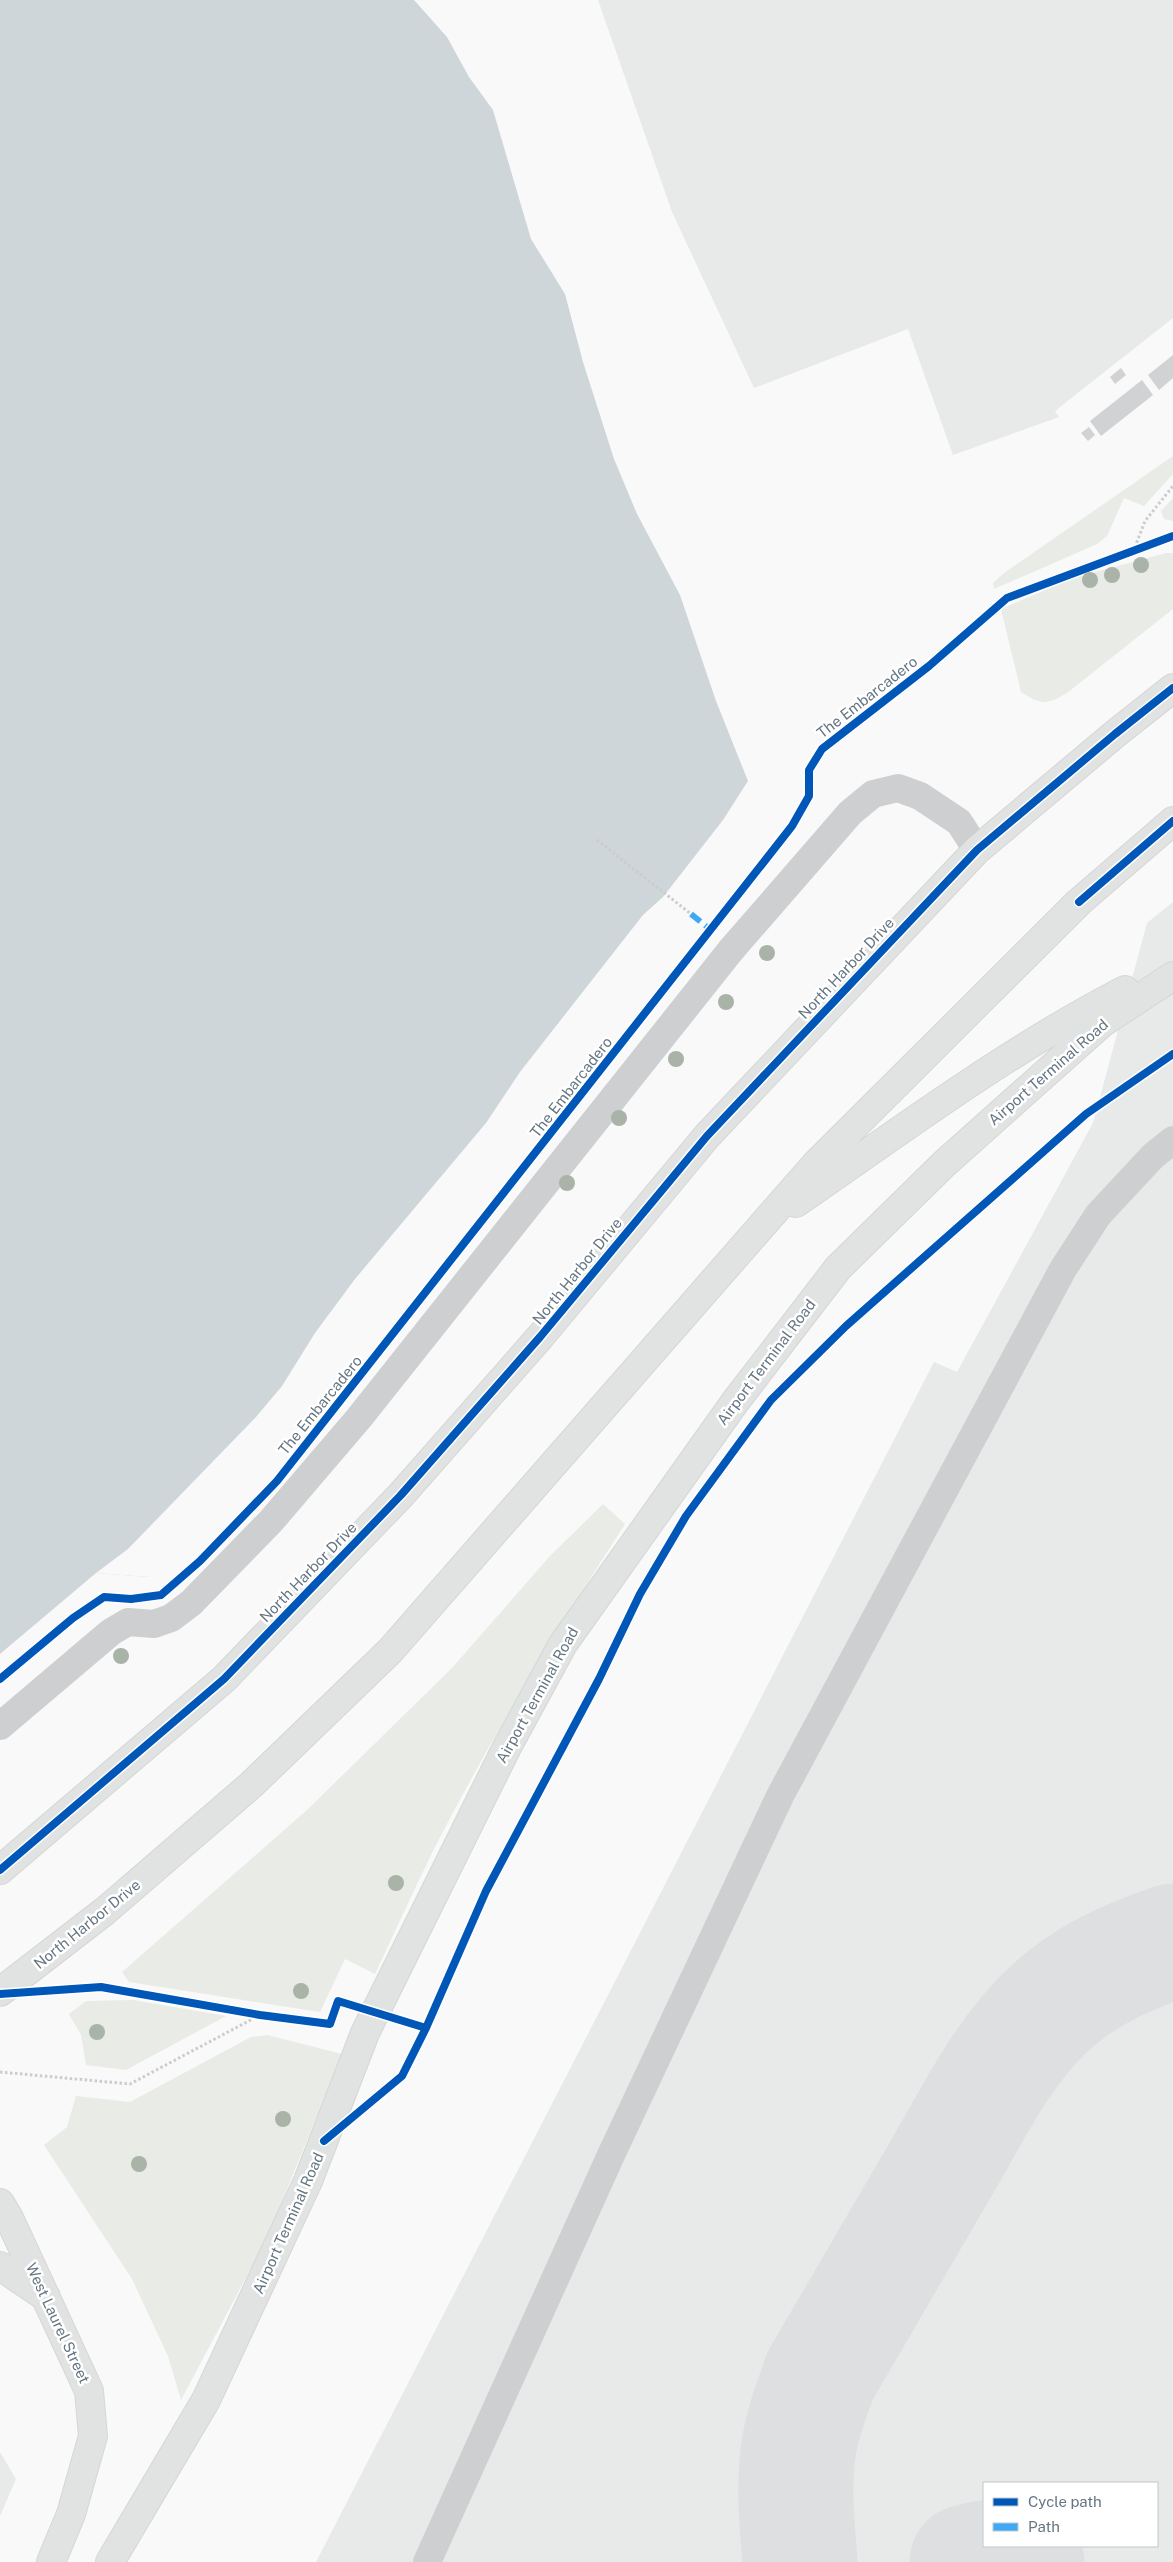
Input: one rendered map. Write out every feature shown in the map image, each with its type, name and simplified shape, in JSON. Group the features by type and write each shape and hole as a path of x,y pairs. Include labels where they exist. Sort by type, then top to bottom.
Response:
{"main road":[{"name":"North Harbor Drive","path":"0,1870 224,1679 265,1637 401,1495 540,1338 707,1136 977,850 1173,688"},
{"name":"North Harbor Drive","path":"0,1992 105,1911 251,1786 390,1651 815,1165 1079,902 1173,820"},
{"name":"Airport Terminal Road","path":"762,1226 985,1072 1067,1020 1173,965"},
{"name":"Airport Terminal Road","path":"110,2562 206,2400 308,2181 366,2033 507,1747 563,1644 735,1402 838,1268 944,1164 1102,1023 1173,976"},
{"name":"West Laurel Street","path":"0,2203 9,2218 89,2391 93,2436 71,2514 51,2562"},
{"path":"0,2266 46,2298"}],"lane":[{"path":"0,1726 111,1632 128,1622 154,1624 172,1618 191,1603 271,1521 359,1418 731,950 850,813 873,794 898,788 920,796 959,822 977,850"},
{"path":"427,2562 611,2155 780,1796 1063,1269 1098,1215 1153,1156 1173,1140"}],"path":[{"path":"1132,552 1145,521 1173,486"},
{"path":"1124,555 1141,549"},
{"path":"597,840 691,914"},
{"path":"242,2012 270,2017"},
{"path":"0,2072 130,2084 260,2015"}],"shaded area":[{"path":"0,0 541,0 553,198 618,415 743,744 769,785 149,1577 96,1573 0,1654"},
{"path":"598,0 1173,0 1173,318 1055,411 1059,417 953,455 908,329 754,388 672,212"},
{"path":"1173,456 1173,474 1144,506 1124,498 1107,536 1097,544 994,589 993,583 1004,573"},
{"path":"1173,498 1173,521 1164,519 1161,511"},
{"path":"1166,553 1173,553 1173,609 1060,697 1044,702 1021,692 1001,609 1073,578"},
{"path":"1173,902 1173,2562 316,2562 934,1362 957,1372 1093,1123 1147,923"},
{"path":"603,1504 625,1524 550,1643 479,1764 435,1847 375,1974 345,1959 320,2012 129,1982 122,1972 307,1810 452,1668 550,1556"},
{"path":"133,2000 226,2016 126,2070 86,2065 81,2035 69,2014 86,2001"},
{"path":"267,2035 342,2054 268,2236 181,2400 168,2356 132,2279 44,2145 67,2127 76,2096 130,2102 251,2037"},
{"path":"0,2452 16,2479 0,2516"}],"pier":[{"path":"414,0 543,0 579,108 555,198 620,415 745,742 766,755 771,786 727,855 671,922 519,1122 287,1414 162,1566 149,1577 96,1573 128,1549 256,1417 282,1386 315,1333 355,1279 486,1123 520,1072 643,915 663,897 723,820 748,781 716,701 680,595 637,514 614,459 583,362 565,294 531,239 493,110 469,77 447,37"}],"building":[{"path":"1173,355 1173,378 1159,390 1148,375"},
{"path":"1121,368 1126,375 1115,384 1110,377"},
{"path":"1142,380 1153,395 1101,436 1090,421"},
{"path":"1089,427 1095,435 1088,441 1081,433"}],"taxiway":[{"path":"800,2562 796,2504 797,2460 803,2428 820,2376 980,2100 1018,2043 1032,2026 1062,1998 1107,1968 1139,1953 1173,1941"},
{"path":"967,2562 983,2558 1027,2562"}],"marked path":[{"path":"691,914 711,930"}],"cycle path":[{"name":"The Embarcadero","path":"0,1679 73,1618 104,1597 131,1599 161,1595 200,1561 277,1481 792,826 809,796 809,770 822,749 929,666 1007,598 1173,536"},
{"path":"0,1870 224,1679 401,1495 540,1337 707,1136 977,850 1173,688"},
{"path":"1079,902 1173,821"},
{"path":"324,2141 402,2076 426,2028 486,1891 599,1679 640,1594 686,1516 771,1400 846,1326 1086,1114 1173,1054"},
{"path":"0,1994 101,1987 260,2015 330,2024 338,2001 426,2028"}]}
